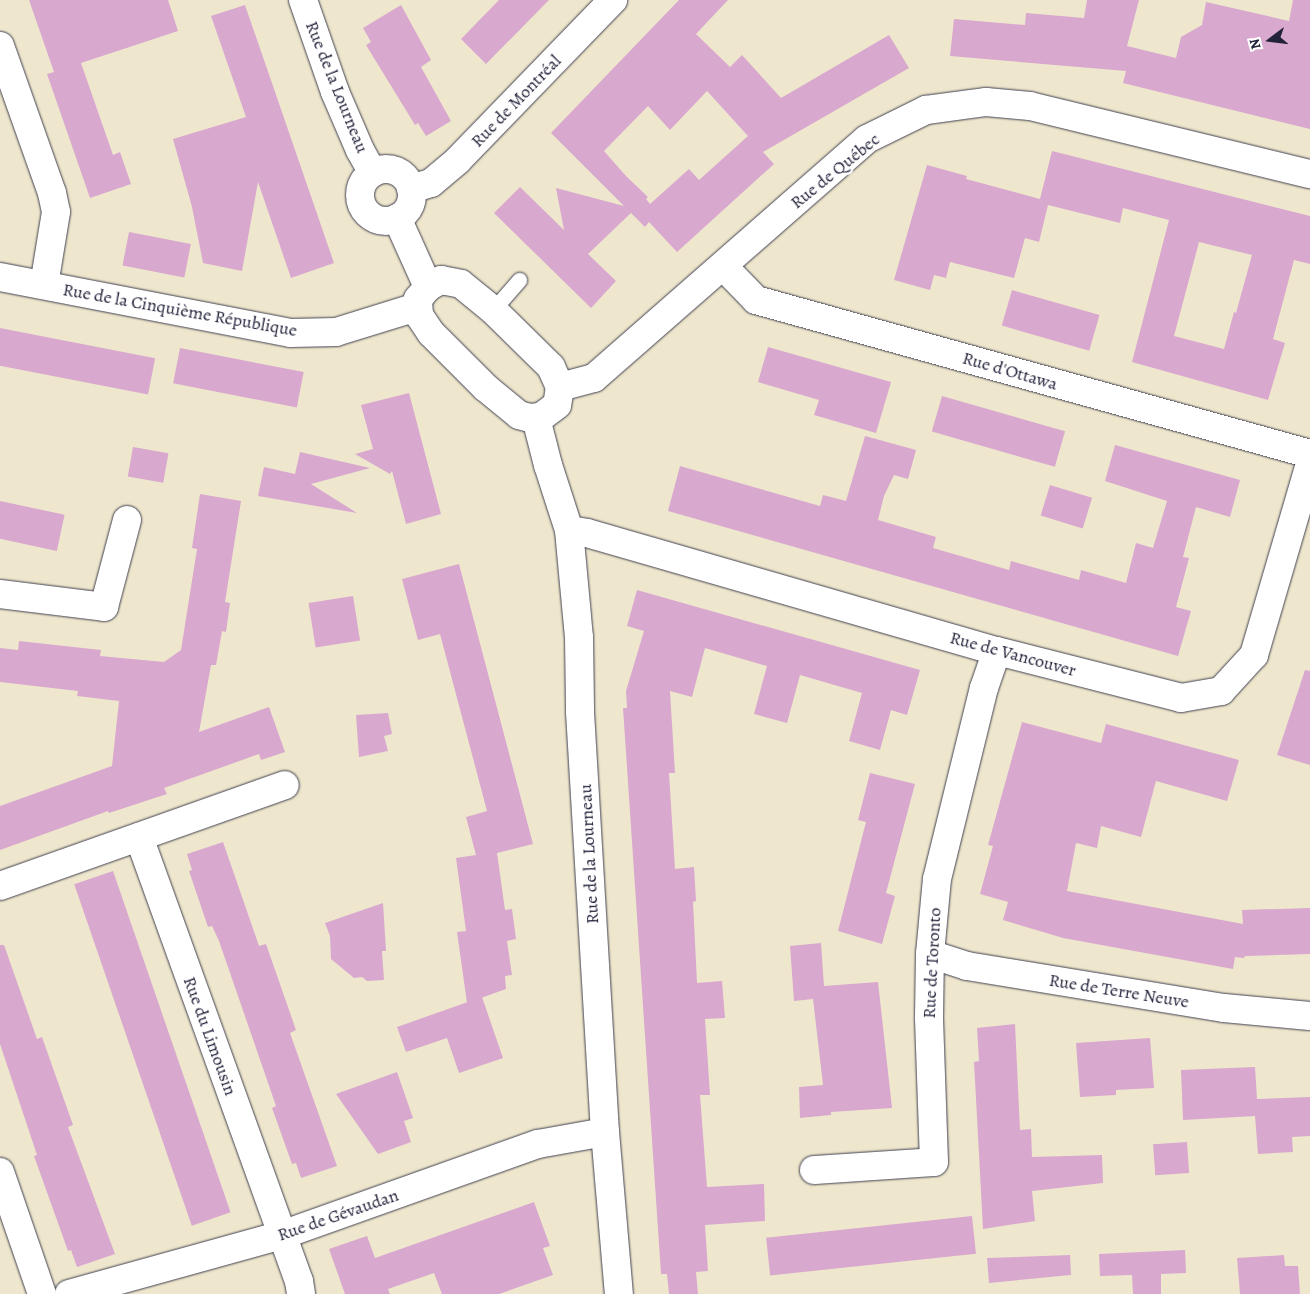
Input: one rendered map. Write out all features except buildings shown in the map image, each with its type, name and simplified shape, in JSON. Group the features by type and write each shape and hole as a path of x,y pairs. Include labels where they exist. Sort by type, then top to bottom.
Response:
{"street":[{"name":"Rue de la Lourneau","path":"303,0 335,92 360,150 373,173"},
{"name":"Rue de Montréal","path":"411,189 431,183 458,160 613,0"},
{"path":"0,46 52,193 56,212 44,285"},
{"name":"Rue de Québec","path":"560,387 594,378 867,139 926,110 986,102 1030,106 1310,174"},
{"path":"386,169 393,170 404,177 411,189 410,203 407,209 397,218 389,220 374,218 363,207 360,192 366,178 373,173 386,169"},
{"path":"397,218 422,297 419,315 431,333 486,388 519,414 536,418 541,417 557,405 560,387 551,367 492,310 461,284 441,280 422,297"},
{"name":"Rue d'Ottawa","path":"723,266 756,300 1310,454"},
{"name":"Rue de la Cinquième République","path":"0,277 291,334 336,332 422,297"},
{"name":"Rue de la Lourneau","path":"536,418 548,465 569,530 579,637 581,722 605,1132 619,1294"},
{"name":"Rue de Vancouver","path":"569,530 586,533 997,651 1181,698 1221,691 1254,655 1310,464"},
{"path":"0,594 104,607 126,520"},
{"name":"Rue de Toronto","path":"814,1170 934,1162 929,1018 930,954 937,879 984,688 997,651"},
{"path":"0,886 285,785"},
{"name":"Rue du Limousin","path":"139,837 282,1235 301,1294"},
{"name":"Rue de Terre Neuve","path":"930,954 967,966 1214,1006 1310,1016"},
{"name":"Rue de Gévaudan","path":"69,1294 282,1235 538,1144 605,1132"},
{"path":"0,1172 42,1294"}],"lane":[{"path":"492,310 519,280"}]}
